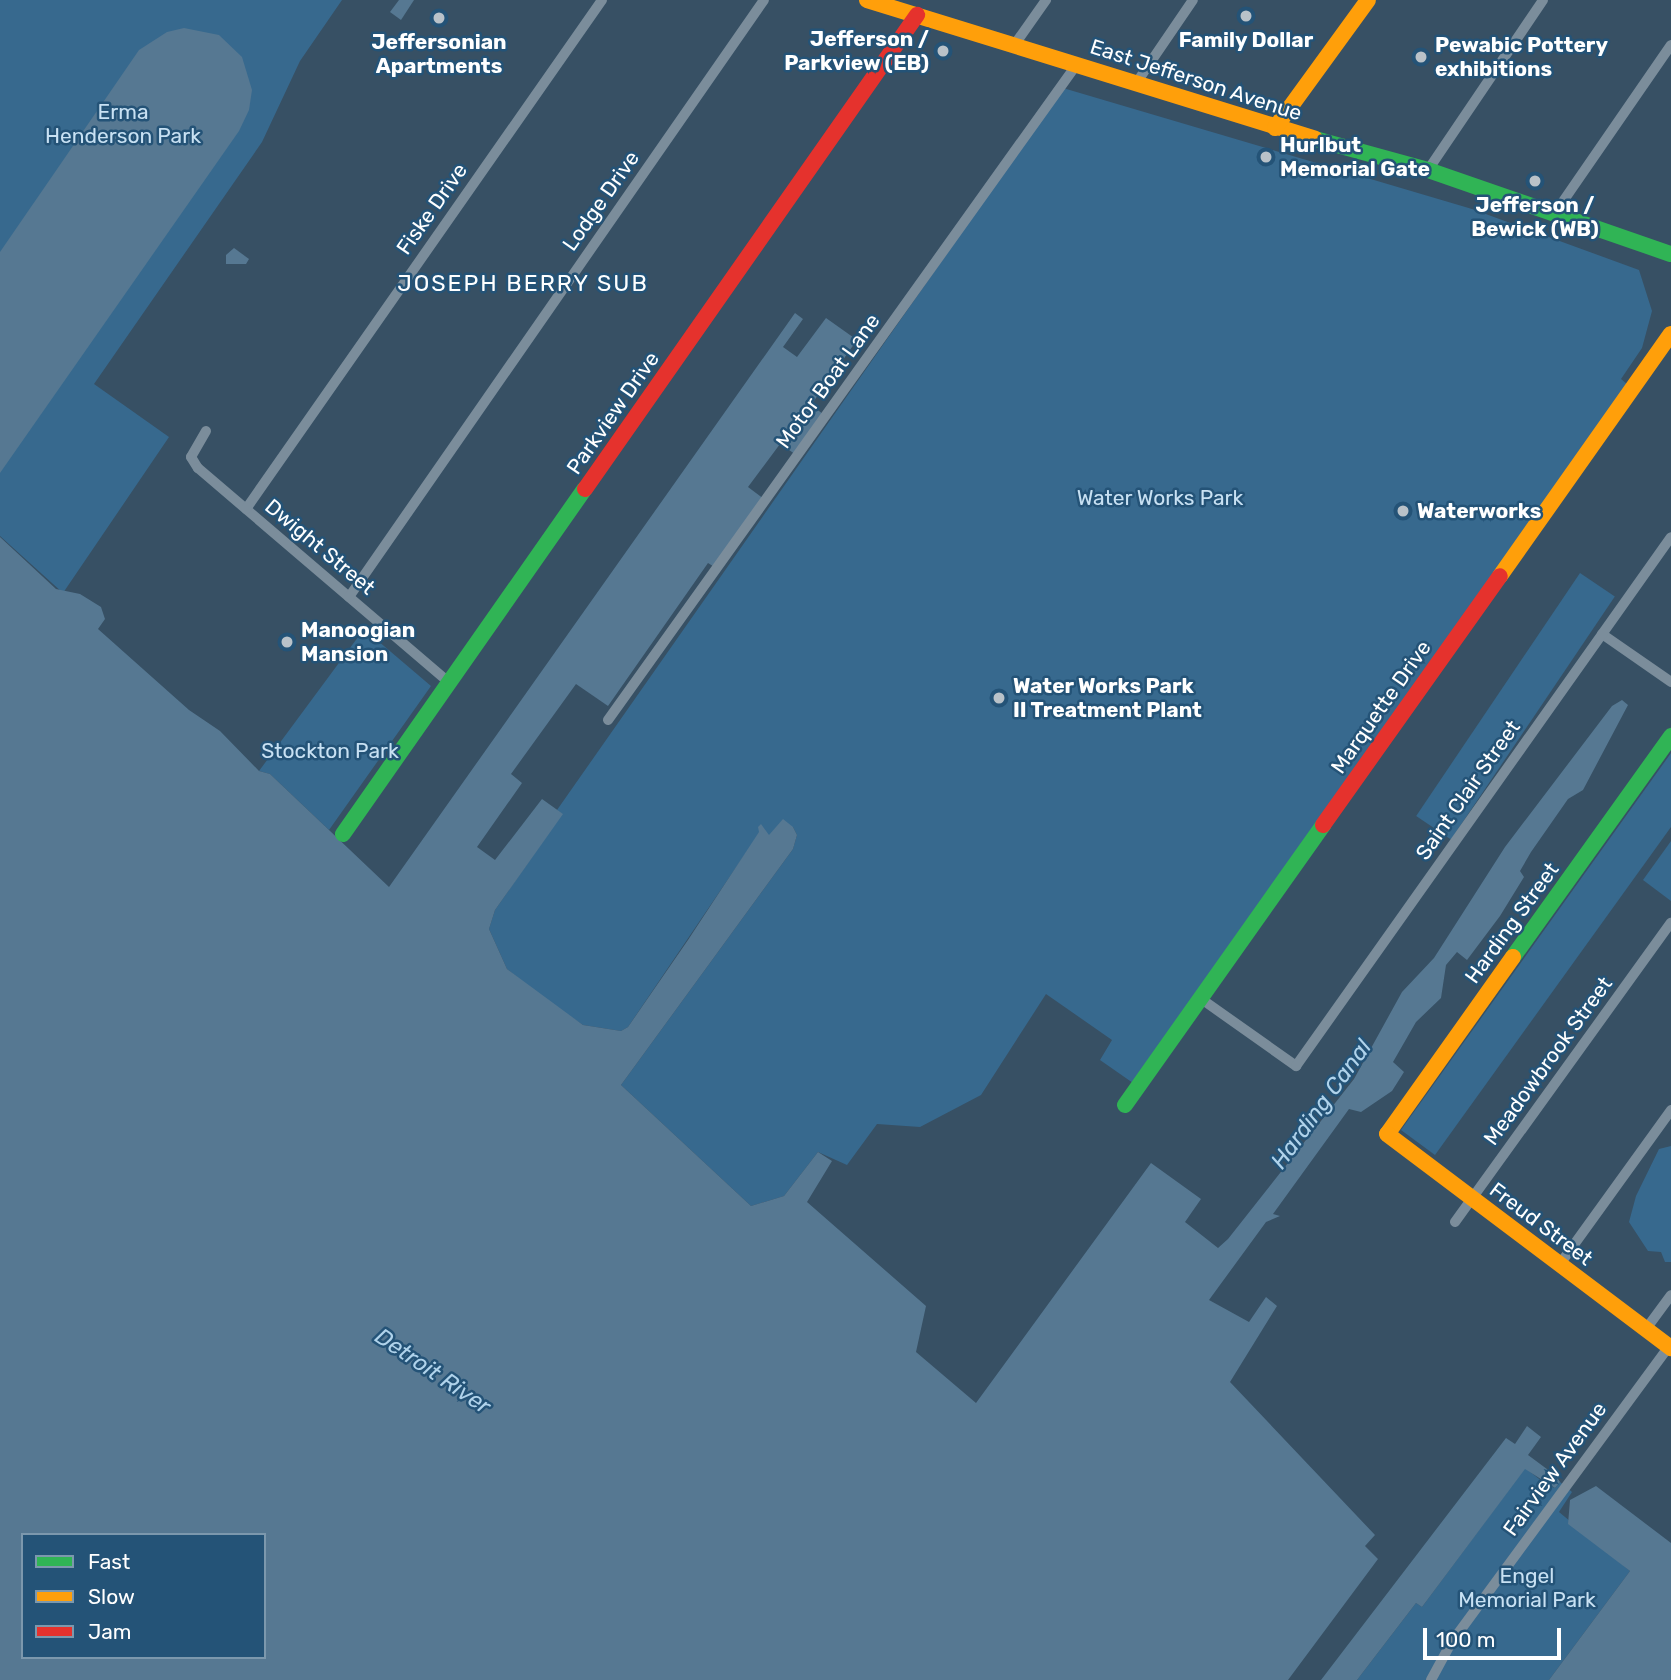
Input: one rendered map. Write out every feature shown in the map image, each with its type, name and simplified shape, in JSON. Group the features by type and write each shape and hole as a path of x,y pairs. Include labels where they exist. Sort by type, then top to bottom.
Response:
{"street":[{"name":"Fiske Drive","path":"246,509 602,0"},
{"name":"Lodge Drive","path":"349,597 764,0"},
{"name":"East Jefferson Avenue","path":"867,0 1137,82 1275,128 1428,170 1671,254"},
{"path":"1015,44 1046,0"},
{"path":"1137,82 1193,0"},
{"path":"1275,128 1368,0"},
{"path":"1428,170 1544,0"},
{"name":"Parkview Drive","path":"343,834 917,15"},
{"path":"1555,213 1671,46"},
{"name":"Motor Boat Lane","path":"608,720 1077,64"},
{"name":"Marquette Drive","path":"1125,1105 1671,334"},
{"name":"Dwight Street","path":"206,431 193,451 193,464 450,683"},
{"name":"Saint Clair Street","path":"1200,998 1296,1066 1671,537"},
{"path":"1602,634 1671,682"},
{"name":"Harding Street","path":"1387,1134 1671,736"},
{"name":"Meadowbrook Street","path":"1455,1222 1671,923"},
{"path":"1560,1264 1671,1110"},
{"name":"Freud Street","path":"1387,1134 1670,1347"},
{"path":"1646,1329 1671,1295"},
{"name":"Fairview Avenue","path":"1431,1680 1451,1643 1670,1347"}],"green space":[{"name":"Erma Henderson Park","path":"0,0 342,0 300,61 262,142 94,384 169,437 63,593 0,536"},
{"name":"Water Works Park","path":"1063,88 1472,209 1639,270 1652,311 1642,348 1621,379 1627,384 1133,1083 1100,1060 1112,1040 1046,994 981,1095 920,1127 877,1124 847,1165 818,1152 784,1196 751,1206 621,1085 793,849 797,835 793,827 769,836 760,832 628,1027 621,1031 583,1025 543,998 507,969 489,929 495,910 562,814 557,810"},
{"path":"1580,573 1615,596 1451,839 1416,816"},
{"name":"Stockton Park","path":"364,629 431,686 329,830 270,774 259,771"},
{"path":"1671,753 1671,827 1435,1155 1401,1130"},
{"path":"1671,841 1671,901 1643,880"},
{"path":"1671,1146 1671,1262 1665,1262 1661,1252 1648,1251 1629,1222 1636,1196 1659,1149"},
{"name":"Engel Memorial Park","path":"1525,1468 1547,1485 1555,1488 1560,1482 1572,1492 1559,1512 1630,1571 1549,1680 1357,1680 1416,1603 1422,1607"}],"water":[{"path":"399,0 414,0 401,20 390,12"},
{"path":"184,28 219,35 242,57 252,90 249,110 239,131 0,473 0,252 139,50 167,32"},
{"path":"234,248 249,259 246,264 226,264 226,255"},
{"name":"Detroit River","path":"795,313 803,319 783,347 797,357 826,318 857,340 811,405 823,414 795,454 780,444 748,487 764,499 716,568 708,563 608,706 576,684 511,774 522,783 477,847 495,860 542,799 563,814 495,910 489,929 507,969 583,1025 621,1031 628,1027 688,940 759,832 758,827 761,824 769,835 783,819 793,827 797,835 793,849 621,1085 751,1206 784,1196 818,1152 832,1161 807,1202 926,1306 916,1352 976,1403 1151,1163 1201,1199 1185,1222 1218,1248 1228,1239 1354,1079 1402,992 1434,958 1505,847 1612,706 1622,700 1628,705 1583,790 1568,799 1531,852 1520,871 1524,877 1500,916 1467,960 1457,952 1446,965 1441,998 1416,1022 1393,1062 1404,1072 1392,1091 1361,1112 1349,1109 1273,1214 1280,1216 1266,1222 1209,1300 1249,1322 1266,1297 1277,1306 1230,1382 1375,1535 1365,1546 1378,1559 1288,1680 0,1680 0,537 56,589 80,594 101,607 105,619 98,629 189,710 220,731 259,771 270,774 389,887"},
{"path":"1527,1426 1541,1437 1528,1455 1555,1475 1560,1482 1555,1488 1525,1469 1422,1607 1416,1603 1357,1680 1321,1680 1506,1438 1515,1444"},
{"path":"1596,1486 1671,1543 1671,1680 1549,1680 1630,1571 1568,1524 1570,1500"}],"traffic: fast":[{"path":"1315,139 1428,170 1671,254"},
{"path":"343,834 585,489"},
{"path":"1513,957 1671,736"},
{"path":"1125,1105 1323,825"}],"traffic: slow":[{"path":"867,0 1315,139"},
{"path":"1275,128 1368,0"},
{"path":"1500,576 1671,334"},
{"path":"1513,957 1387,1134 1671,1348"}],"traffic: jam":[{"path":"585,489 917,15"},
{"path":"1323,825 1500,576"}],"place":[{"name":"Family Dollar","path":"1246,16"},
{"name":"Jeffersonian Apartments","path":"439,18"},
{"name":"Jefferson / Parkview (EB)","path":"943,51"},
{"name":"Pewabic Pottery exhibitions","path":"1421,57"},
{"name":"Hurlbut Memorial Gate","path":"1266,157"},
{"name":"Jefferson / Bewick (WB)","path":"1535,181"},
{"name":"Waterworks","path":"1403,511"},
{"name":"Manoogian Mansion","path":"287,642"},
{"name":"Water Works Park II Treatment Plant","path":"999,698"}],"district":[{"name":"JOSEPH BERRY SUB","path":"523,283"}],"water label":[{"name":"Harding Canal","path":"1321,1104"}]}
